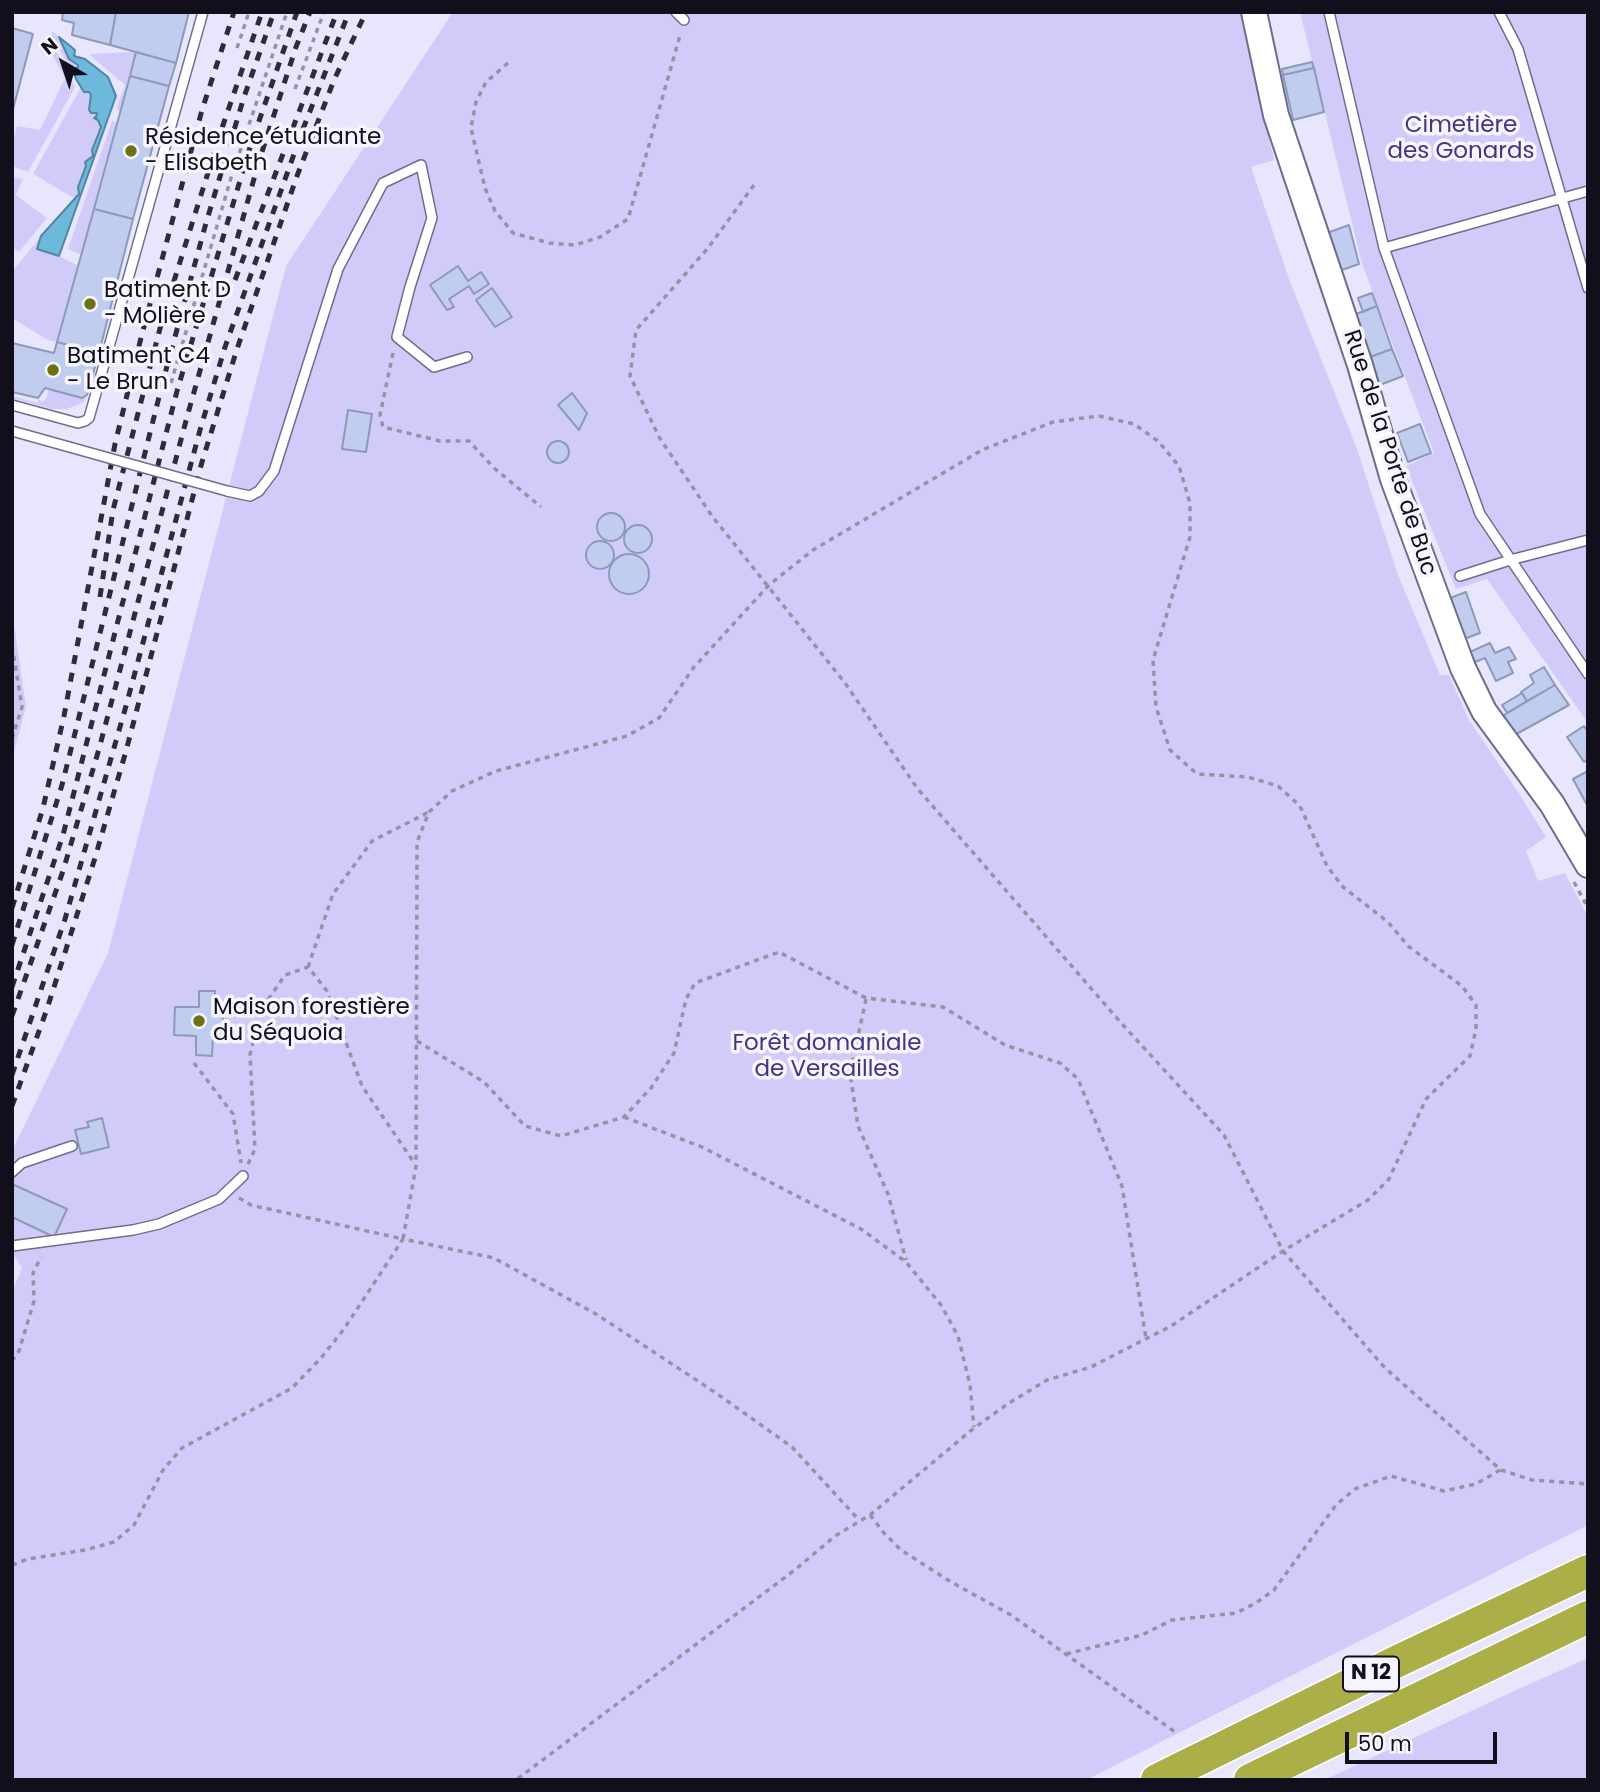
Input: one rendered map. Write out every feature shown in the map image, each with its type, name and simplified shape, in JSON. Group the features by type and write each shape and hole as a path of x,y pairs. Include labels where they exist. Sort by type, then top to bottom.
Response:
{"highway":[{"name":"N 12","path":"1157,1780 1588,1571"},
{"name":"N 12","path":"1250,1780 1588,1617"}],"main road":[{"name":"Rue de la Porte de Buc","path":"1254,12 1276,116 1360,365 1393,479 1463,668 1484,711 1552,804 1588,865"}],"lane":[{"path":"12,405 78,423 89,418 203,12"},
{"path":"676,12 684,20"},
{"path":"1329,12 1384,248 1480,514 1588,674"},
{"path":"1499,12 1518,49 1588,288"},
{"path":"12,431 227,491 250,496 259,491 274,471 338,269 383,183 421,165 432,218 397,337 434,367 467,357"},
{"path":"1384,248 1588,191"},
{"path":"1460,576 1510,559 1588,540"},
{"path":"12,1172 22,1163 72,1146"},
{"path":"12,1246 159,1224 219,1199 243,1176"}],"path":[{"path":"237,48 249,12"},
{"path":"171,383 232,178 287,12"},
{"path":"295,89 324,12"},
{"path":"508,63 486,82 476,102 471,128 485,188 495,211 513,233 549,243 575,245 600,237 628,219 684,20"},
{"path":"754,185 708,248 636,330 630,376 659,437 705,505 845,682 917,788 1122,1024 1224,1135 1283,1251 1385,1368 1501,1470 1532,1480 1588,1484"},
{"path":"397,337 380,415 383,427 440,441 469,441 494,468 541,507"},
{"path":"308,967 333,894 372,841 429,812 452,791 496,771 627,736 659,718 694,667 769,584 813,550 982,450 1053,422 1099,416 1133,424 1158,441 1179,466 1190,503 1190,537 1153,660 1156,707 1170,750 1197,774 1248,777 1278,786 1300,806 1328,866 1343,887 1388,922 1408,946 1462,986 1476,1005 1476,1029 1469,1056 1426,1099 1388,1179 1367,1199 1171,1326 1091,1367 1047,1380 1009,1403 974,1428 870,1515 835,1536 765,1593 516,1780"},
{"path":"12,646 22,707 12,739"},
{"path":"12,1565 28,1559 85,1550 114,1542 134,1525 163,1470 182,1448 292,1388 321,1359 403,1239 416,1166 417,842 429,812"},
{"path":"417,1041 484,1082 525,1126 561,1136 624,1117 651,1088 674,1053 686,999 695,983 779,952 866,998 943,1007 1005,1045 1060,1063 1078,1079 1122,1186 1146,1339"},
{"path":"308,967 327,991 362,1086 416,1166"},
{"path":"243,1176 255,1149 250,1055 261,1010 285,975 308,967"},
{"path":"866,998 850,1073 856,1113 858,1126 888,1194 906,1262"},
{"path":"194,1063 233,1114 243,1176"},
{"path":"624,1117 726,1159 861,1229 906,1262 941,1305 958,1336 970,1385 974,1428"},
{"path":"251,1205 494,1258 596,1314 792,1447 859,1520"},
{"path":"12,1361 19,1351 34,1301 33,1273 48,1242"},
{"path":"1066,1654 1142,1635 1172,1620 1236,1612 1256,1603 1273,1590 1336,1506 1355,1489 1391,1476 1444,1491 1476,1484 1501,1470"},
{"path":"870,1515 884,1534 901,1550 951,1582 1011,1615 1175,1731"}],"green space":[{"name":"Forêt domaniale de Versailles","path":"453,12 1240,12 1274,160 1251,167 1289,279 1356,446 1398,575 1440,675 1449,675 1469,720 1546,837 1526,851 1538,881 1565,873 1588,917 1588,1525 1086,1780 12,1780 12,1292 22,1268 12,1252 12,1151 108,953 286,266"},
{"name":"Cimetière des Gonards","path":"1300,12 1588,12 1588,723 1487,579 1456,589 1406,466 1434,453 1362,264"},
{"path":"52,31 78,64 78,67 73,69 77,83 53,37 51,41 75,87 28,172 12,166 13,141 17,126 40,130 65,78 48,47 45,47 47,41 44,38 50,39"},
{"path":"136,52 120,113 117,107 125,85 89,54"},
{"path":"81,87 84,92 92,95 90,108 97,114 101,127 96,134 93,156 87,162 78,187 80,192 74,198 33,174"},
{"path":"112,121 117,122 82,255 68,249"},
{"path":"12,177 23,179 16,195 47,218 19,252 12,247"},
{"path":"41,236 38,249 79,266 57,342 46,339 12,318 12,272"},
{"path":"49,389 82,398 87,395 84,402 67,409 53,409 12,398 38,403 38,398 42,402 46,399"},
{"path":"12,610 26,707 12,759"},
{"path":"1588,1658 1588,1780 1324,1780 1512,1692"}],"water":[{"path":"59,37 75,50 74,56 85,59 108,77 116,96 59,256 37,249 41,236 79,194 78,187 85,162 93,156 92,150 101,127 94,118 97,113 91,113 89,110 91,95 84,92 76,79 73,68 78,68 78,65 69,59"}],"building":[{"path":"63,12 116,12 110,45 72,35 74,23 62,20"},
{"path":"116,12 189,12 176,63 110,45"},
{"path":"12,28 33,34 12,113"},
{"path":"136,52 176,63 169,86 130,76"},
{"path":"1312,62 1314,68 1283,75 1282,69"},
{"path":"1314,68 1324,112 1293,120 1283,75"},
{"name":"Résidence étudiante - Elisabeth","path":"130,76 169,86 133,219 94,209"},
{"name":"Batiment D - Molière","path":"94,209 133,219 99,353 57,342"},
{"path":"1349,225 1359,264 1339,271 1327,233"},
{"path":"458,266 468,281 481,272 489,284 474,294 469,286 449,299 454,307 447,310 430,285"},
{"path":"492,288 512,317 495,327 476,300"},
{"path":"1372,293 1377,306 1363,312 1358,298"},
{"path":"1377,306 1392,349 1370,357 1356,314"},
{"name":"Batiment C4 - Le Brun","path":"57,342 99,353 87,395 82,398 45,388 38,398 12,392 12,343 54,353"},
{"path":"1392,349 1403,376 1380,385 1370,357"},
{"path":"572,393 587,413 579,430 558,405"},
{"path":"348,410 372,414 366,452 342,449"},
{"path":"1420,424 1431,453 1408,462 1397,433"},
{"path":"558,441 566,444 569,452 566,460 558,463 550,460 547,452 550,444"},
{"path":"611,513 621,517 625,527 621,537 611,541 601,537 597,527 601,517"},
{"path":"638,525 648,529 652,539 648,549 638,553 628,549 624,539 628,529"},
{"path":"600,541 610,545 614,555 610,565 600,569 590,565 586,555 590,545"},
{"path":"629,554 643,560 649,574 643,588 629,594 615,588 609,574 615,560"},
{"path":"1466,592 1480,633 1464,639 1450,598"},
{"path":"1490,643 1495,653 1509,647 1516,659 1508,662 1513,673 1496,681 1485,658 1475,662 1470,652"},
{"path":"1544,667 1555,685 1527,701 1521,692 1534,683 1530,675"},
{"path":"1555,685 1569,705 1511,737 1499,718"},
{"path":"1522,693 1527,701 1507,713 1502,705"},
{"path":"1584,726 1588,732 1588,759 1584,762 1567,737"},
{"path":"1588,771 1588,805 1587,805 1573,779"},
{"name":"Maison forestière du Séquoia","path":"199,991 215,991 215,1007 223,1007 223,1036 213,1036 212,1056 196,1055 196,1036 174,1035 175,1007 199,1007"},
{"path":"102,1118 109,1147 81,1154 75,1130 89,1127 87,1122"},
{"path":"12,1184 67,1209 54,1237 12,1217"}],"railway":[{"path":"12,908 43,808 64,716 115,444 142,334 202,110 234,12"},
{"path":"100,597 113,510 164,313 222,128 262,12"},
{"path":"12,945 62,785 163,381 206,223 244,97 274,12"},
{"path":"12,987 63,835 177,391 251,144 297,12"},
{"path":"12,1016 63,871 99,749 187,417 259,161 310,12"},
{"path":"235,280 337,12"},
{"path":"12,1075 65,919 225,347 303,129 349,12"},
{"path":"12,1106 47,1009 95,858 202,462 237,349 297,176 334,80 366,12"}],"place":[{"name":"Résidence étudiante - Elisabeth","path":"131,151"},
{"name":"Batiment D - Molière","path":"90,304"},
{"name":"Batiment C4 - Le Brun","path":"53,370"},
{"name":"Maison forestière du Séquoia","path":"199,1021"}]}
